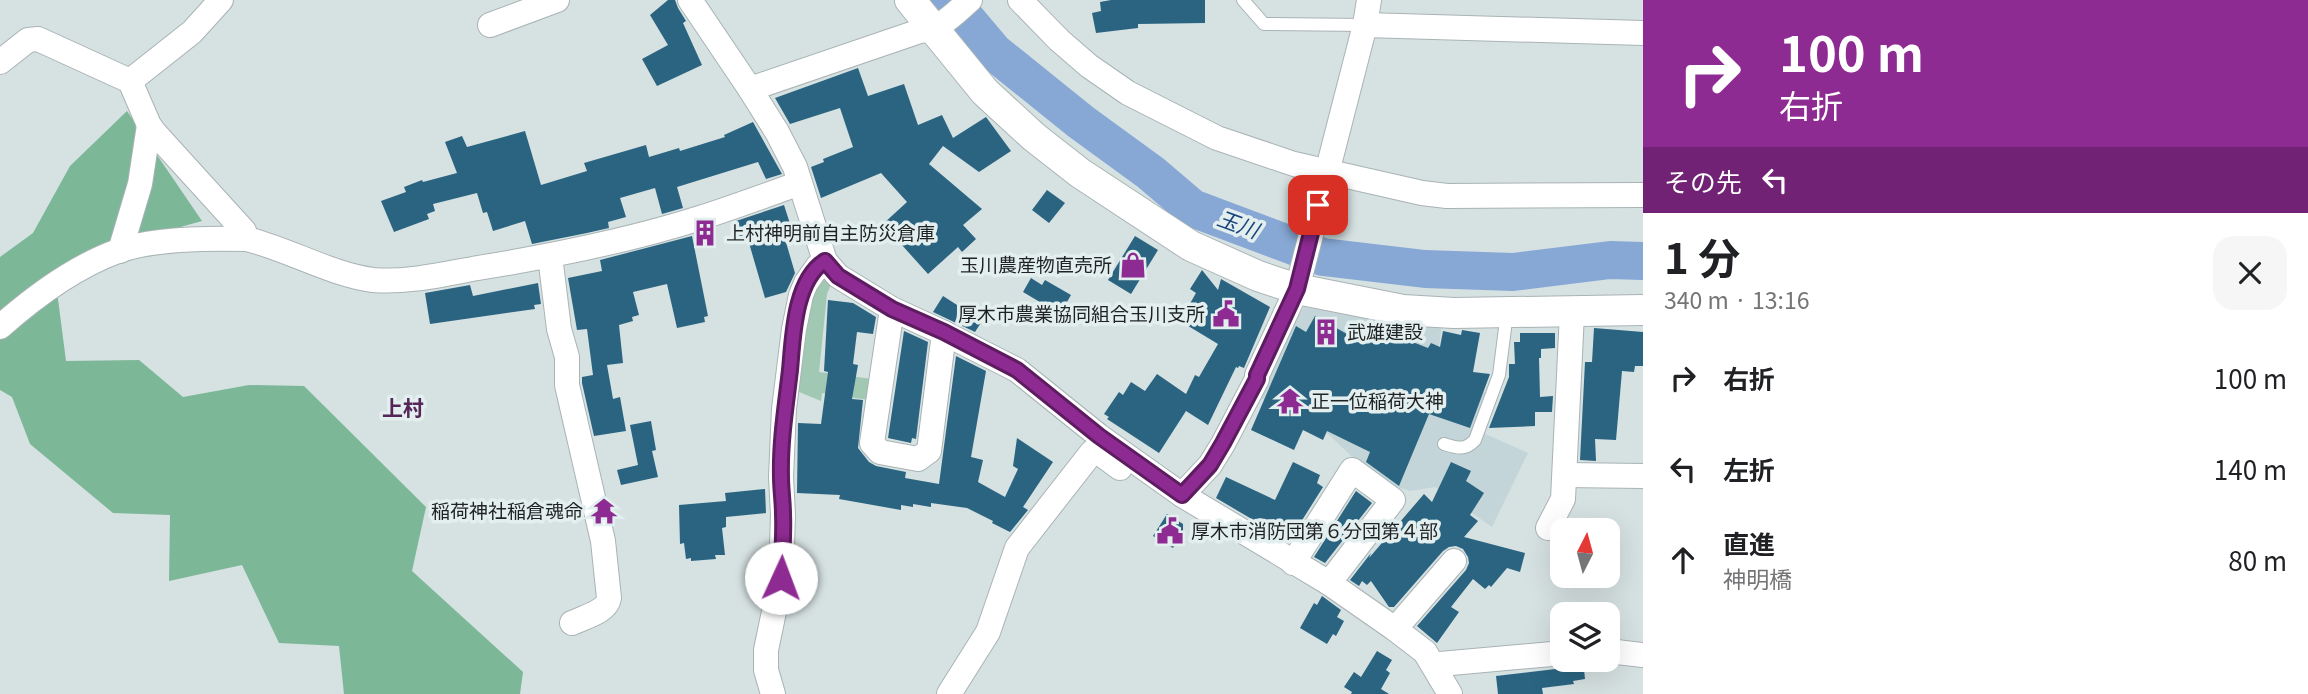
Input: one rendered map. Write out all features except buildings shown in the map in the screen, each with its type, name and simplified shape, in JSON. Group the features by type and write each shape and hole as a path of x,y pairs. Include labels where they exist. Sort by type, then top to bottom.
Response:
{"street":[{"path":"130,80 192,32 221,0"},
{"path":"490,25 557,0"},
{"path":"690,0 777,132 795,167 825,261 838,276 892,309 944,332 1017,370 1099,436 1182,495 1329,583 1425,652 1450,694"},
{"path":"910,0 939,26 985,92 1034,137 1080,173 1191,246 1258,276 1298,283 1403,310 1454,313 1643,310"},
{"path":"750,89 939,26 970,0"},
{"path":"1020,0 1089,66 1128,93 1217,138 1326,176 1447,196 1643,195"},
{"path":"1182,495 1210,465 1223,443 1257,379 1298,283 1365,25 1369,0"},
{"path":"1365,25 1643,33"},
{"path":"0,62 28,40 38,39 130,80 149,125 244,231 247,239"},
{"path":"120,251 140,184 149,125"},
{"path":"0,327 48,288 95,261 138,246 210,238 247,239 270,244 352,276 374,280 422,276 550,256 698,219 800,183"},
{"path":"550,256 559,329 567,357 567,385 603,541 610,598 603,608 572,623"},
{"path":"773,694 766,670 766,650 781,578 783,515 780,477 784,409 801,295 818,266 825,261"},
{"path":"892,309 872,443 880,452 918,458 929,451 944,332"},
{"path":"1548,528 1563,499 1572,313"},
{"path":"948,694 988,632 1017,548 1092,452 1097,451 1138,480 1147,483 1155,476"},
{"path":"1293,563 1352,470 1393,500 1329,583"},
{"path":"1565,475 1643,476"},
{"path":"1395,629 1454,561"},
{"path":"1620,652 1643,655"},
{"path":"1435,667 1440,664 1550,654"}],"lane":[{"path":"1243,0 1264,24 1365,25"},
{"path":"1444,444 1462,449 1475,440 1499,375 1507,313"}],"shaded area":[{"path":"1304,307 1394,323 1442,325 1435,376 1487,393 1474,429 1528,453 1492,527 1435,487 1410,491 1367,471 1327,433 1254,394"}],"green space":[{"path":"127,111 202,221 141,238 55,276 66,361 139,360 183,397 249,385 304,386 426,507 412,571 523,672 520,694 344,694 339,646 279,643 242,565 169,581 170,515 113,513 30,444 12,397 0,390 0,257 33,233 70,166"},
{"path":"819,274 832,282 827,294 819,372 872,379 869,400 822,393 821,401 792,389 800,319"}],"waterway":[{"name":"玉川","path":"950,0 994,52 1081,122 1151,173 1192,208 1323,257 1425,269 1513,272 1610,260 1643,261"}],"place":[{"name":"上村神明前自主防災倉庫","path":"705,233"},
{"name":"玉川農産物直売所","path":"1133,265"},
{"name":"厚木市農業協同組合玉川支所","path":"1226,314"},
{"name":"武雄建設","path":"1326,332"},
{"name":"正一位稲荷大神","path":"1290,401"},
{"name":"稲荷神社稲倉魂命","path":"604,511"},
{"name":"厚木市消防団第６分団第４部","path":"1170,531"}],"district":[{"name":"上村","path":"403,409"}],"route":[{"path":"781,578 783,515 780,477 784,409 794,329 806,283 825,261 838,276 892,309 944,332 1017,370 1099,436 1182,495 1210,465 1257,379 1297,289 1318,205"}]}
